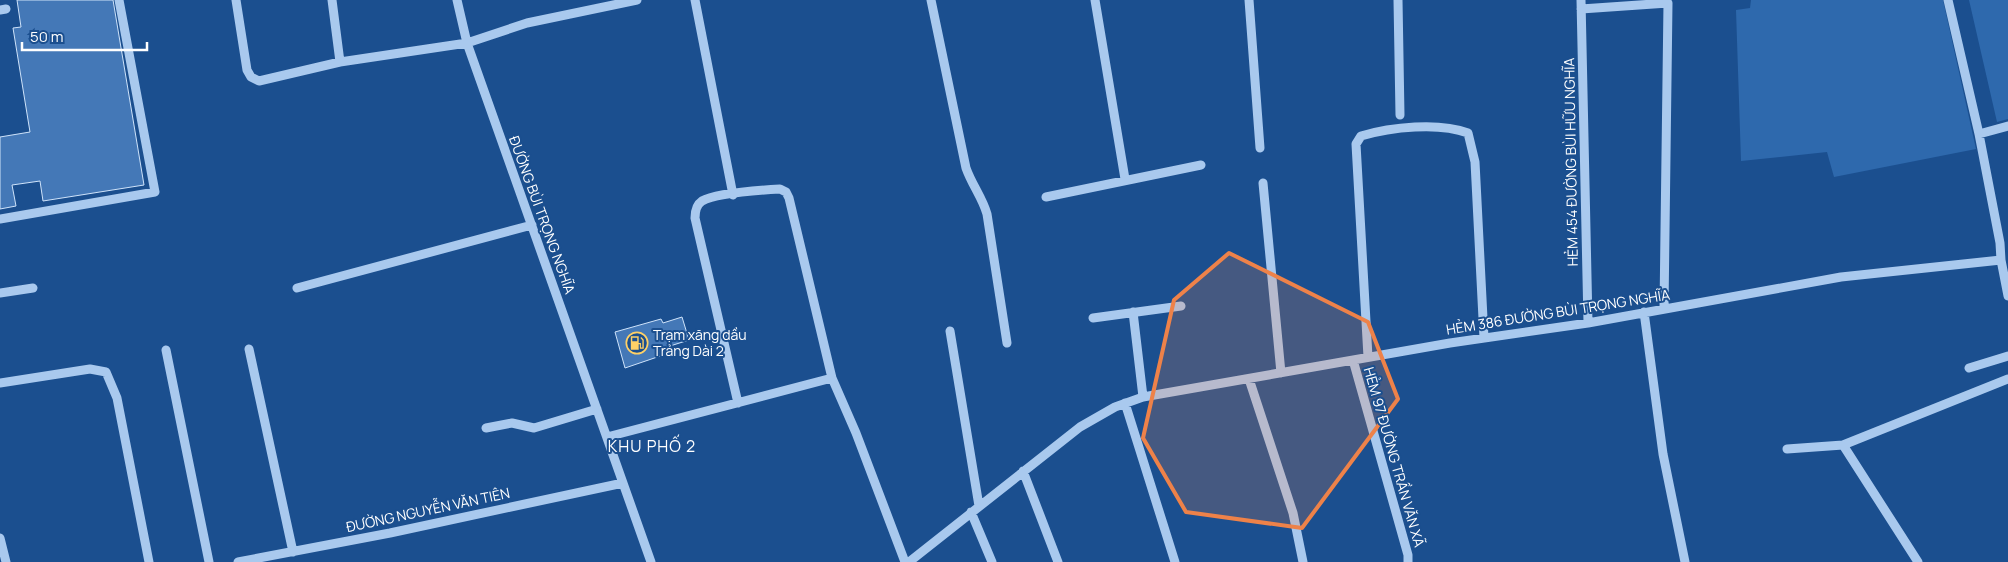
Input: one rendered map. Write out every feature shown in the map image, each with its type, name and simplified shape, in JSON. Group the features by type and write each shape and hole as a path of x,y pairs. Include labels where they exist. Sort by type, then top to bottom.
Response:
{"street":[{"path":"0,219 155,192 119,0"},
{"path":"236,0 244,59 251,77 259,81 340,62 467,43 527,24 634,0"},
{"path":"332,0 340,62"},
{"name":"ĐƯỜNG BÙI TRỌNG NGHĨA","path":"458,0 467,43 652,562"},
{"path":"695,0 733,195"},
{"path":"931,0 966,168 971,182 982,197 987,214 1007,344"},
{"path":"1095,0 1125,179"},
{"path":"1249,0 1260,148"},
{"path":"1398,0 1400,115"},
{"path":"1948,0 1979,134 2008,296"},
{"path":"1581,4 1668,3 1664,308"},
{"name":"HẺM 454 ĐƯỜNG BÙI HỮU NGHĨA","path":"1581,4 1588,323"},
{"path":"1979,134 2008,126"},
{"path":"1368,357 1356,144 1361,136 1398,128 1455,128 1468,132 1475,162 1484,338"},
{"path":"1046,197 1125,179 1201,165"},
{"path":"1263,183 1281,373"},
{"path":"738,403 695,218 696,207 702,201 780,189 786,192 832,378 856,433 905,562"},
{"path":"297,288 532,226"},
{"name":"HẺM 386 ĐƯỜNG BÙI TRỌNG NGHĨA","path":"909,562 1080,427 1125,403 1368,357 1588,323 1841,277 2002,260"},
{"path":"0,293 33,288"},
{"path":"1093,318 1182,306"},
{"path":"1133,312 1144,398"},
{"path":"1644,312 1663,454 1684,562"},
{"path":"950,331 979,506"},
{"path":"249,349 293,552"},
{"path":"166,350 209,562"},
{"path":"1969,368 2008,356"},
{"name":"HẺM 97 ĐƯỜNG TRẦN VĂN XÃ","path":"1353,360 1408,562"},
{"path":"0,383 90,369 106,372 117,398 150,562"},
{"path":"606,437 832,378"},
{"path":"1248,379 1292,513 1303,562"},
{"path":"1787,449 1842,445 2007,381"},
{"path":"1125,403 1175,562"},
{"path":"486,428 512,423 534,428 597,409"},
{"path":"1842,445 1918,562"},
{"path":"1023,471 1058,562"},
{"name":"ĐƯỜNG NGUYỄN VĂN TIÊN","path":"238,562 623,483"},
{"path":"971,512 992,562"},
{"path":"0,538 6,562"}],"highlighted area":[{"path":"1229,253 1368,322 1398,399 1302,528 1186,512 1143,438 1174,300"}],"shaded area":[{"path":"1751,0 1943,0 1976,149 1834,177 1827,152 1741,161 1736,10 1750,8"},
{"path":"1969,0 2008,0 2008,119 1997,122"}],"building":[{"path":"17,0 113,0 144,185 43,201 40,181 12,185 16,206 0,209 0,137 30,132 13,28 21,27"},
{"path":"682,317 689,340 670,346 672,352 625,368 615,332 661,319 663,323"}],"place":[{"name":"Trạm xăng dầu Trảng Dài 2","path":"637,343"}],"district":[{"name":"KHU PHỐ 2","path":"652,446"}]}
